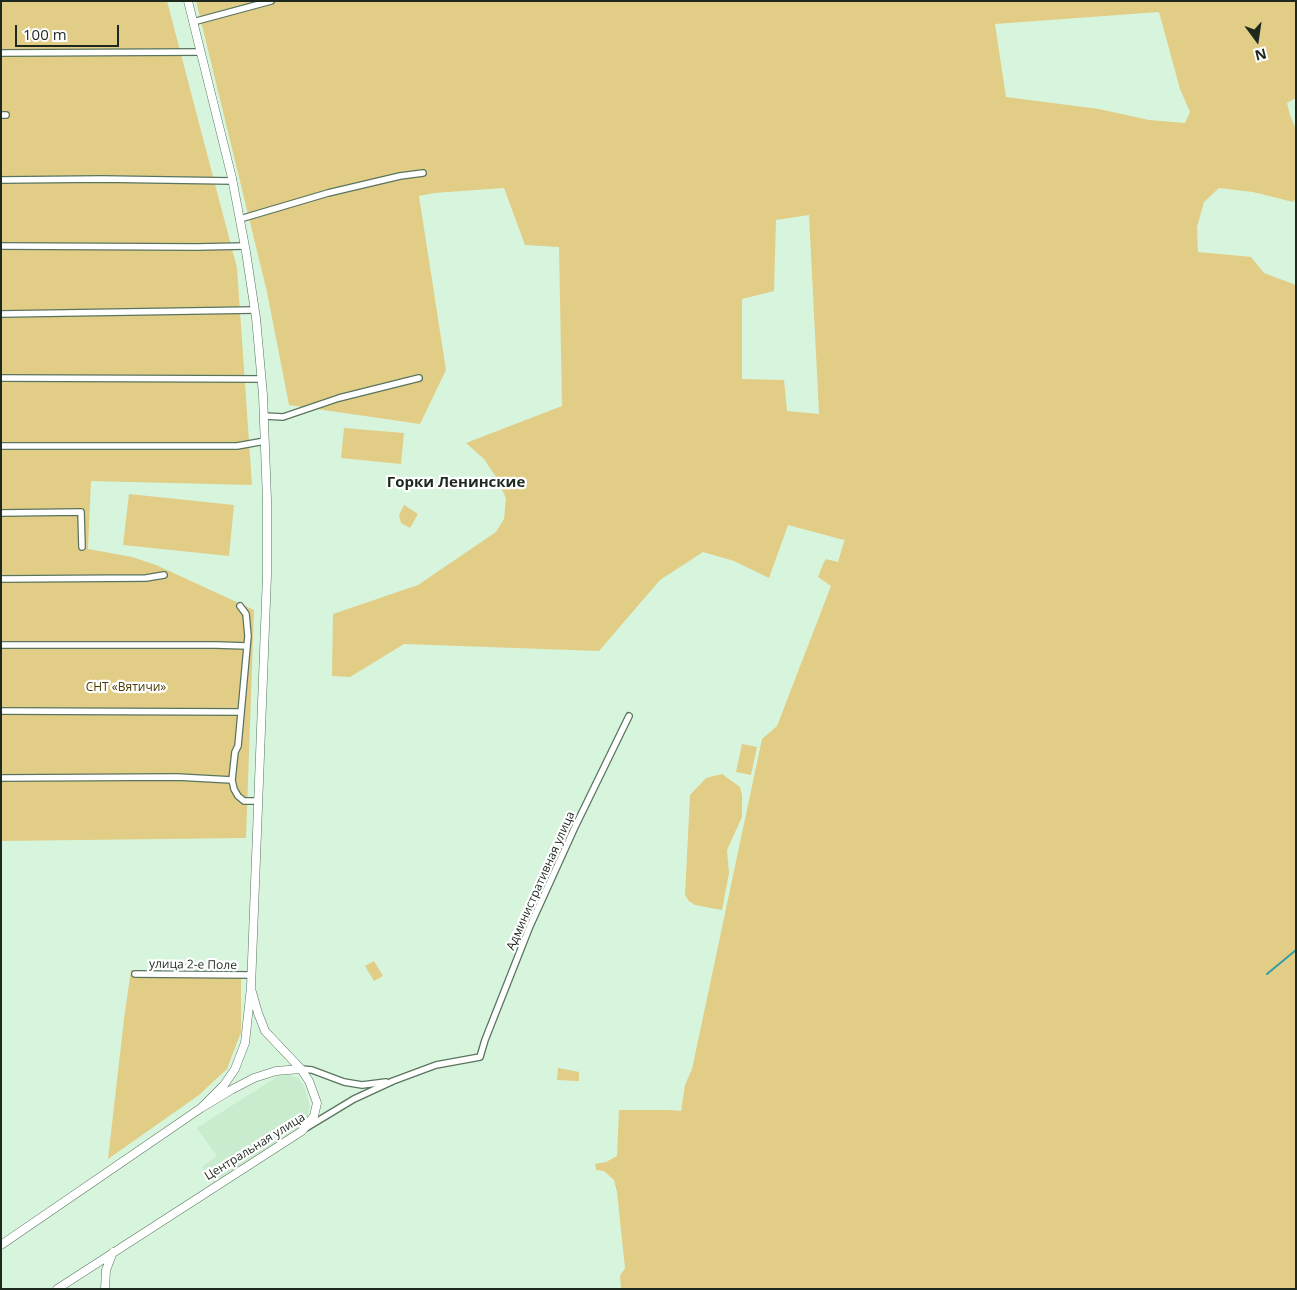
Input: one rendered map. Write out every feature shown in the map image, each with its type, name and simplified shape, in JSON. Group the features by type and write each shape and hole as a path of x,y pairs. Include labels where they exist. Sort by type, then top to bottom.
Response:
{"main road":[{"path":"188,1 233,181 245,246 255,310 262,379 267,500 251,987 245,1042 235,1069 224,1085 201,1108"},
{"path":"251,987 265,1031 310,1081 317,1103 314,1116 302,1131"},
{"path":"1,1245 201,1108 231,1090 254,1078 276,1071 301,1069"},
{"name":"Центральная улица","path":"57,1289 302,1131"},
{"path":"104,1289 106,1270 113,1252"}],"street":[{"path":"193,22 271,1"},
{"path":"1,52 201,52"},
{"path":"240,219 328,193 400,176 423,173"},
{"path":"1,180 233,181"},
{"path":"1,246 245,246"},
{"path":"1,314 255,310"},
{"path":"1,378 262,379"},
{"path":"264,416 283,416 339,398 419,378"},
{"path":"1,446 237,446 265,441"},
{"path":"1,513 81,512 82,548"},
{"path":"1,579 146,578 164,575"},
{"path":"240,606 246,614 247,646 238,746 235,752 232,780 238,796 244,801 258,801"},
{"path":"1,645 247,646"},
{"path":"1,711 241,712"},
{"name":"Административная улица","path":"480,1057 530,926 574,829 629,716"},
{"path":"1,778 176,777 232,780"},
{"name":"улица 2-е Поле","path":"134,974 252,975"},
{"name":"Центральная улица","path":"302,1131 354,1099 393,1081 436,1065 480,1057"},
{"path":"301,1069 312,1070 344,1082 362,1085 393,1081"}],"shaded area":[{"path":"289,1075 298,1078 304,1086 309,1103 309,1117 300,1128 214,1184 202,1167 217,1156 197,1128 278,1076"}],"green space":[{"name":"СНТ «Вятичи»","path":"1,1 167,1 237,268 252,485 91,481 88,549 132,557 156,565 254,610 246,838 1,841"},
{"path":"196,1 1296,1 1296,98 1287,103 1296,129 1296,198 1293,202 1253,192 1219,188 1204,202 1197,227 1198,252 1251,257 1264,273 1296,285 1296,1289 621,1289 620,1276 625,1268 617,1192 614,1180 604,1171 596,1170 595,1164 606,1162 617,1156 619,1110 681,1111 685,1085 692,1069 762,739 777,726 831,586 818,577 823,564 826,559 838,562 846,535 844,540 788,525 769,578 734,561 703,552 660,580 599,651 404,644 350,677 332,676 333,614 418,585 496,532 504,519 506,498 496,477 484,459 466,443 562,406 559,247 525,245 504,188 434,193 419,196 446,370 420,424 289,405 267,292","holes":["1159,12 1180,89 1190,112 1185,123 1149,120 1099,109 1006,97 995,24","809,215 819,413 819,414 787,411 784,380 742,379 742,299 774,291 776,220"]},
{"path":"344,428 404,433 401,464 341,458"},
{"path":"129,494 234,505 229,556 123,545"},
{"path":"404,505 418,514 410,528 401,523 399,515"},
{"path":"742,744 757,747 751,775 736,772"},
{"path":"722,774 740,787 742,817 727,850 729,873 722,910 695,905 685,895 690,795 706,778"},
{"path":"374,961 383,976 374,981 365,966"},
{"path":"131,970 241,974 241,1032 227,1069 199,1095 108,1159 124,1019"},
{"path":"558,1068 579,1072 579,1081 557,1080"}],"waterway":[{"path":"1267,974 1296,950"}],"district":[{"name":"Горки Ленинские","path":"456,483"}]}
